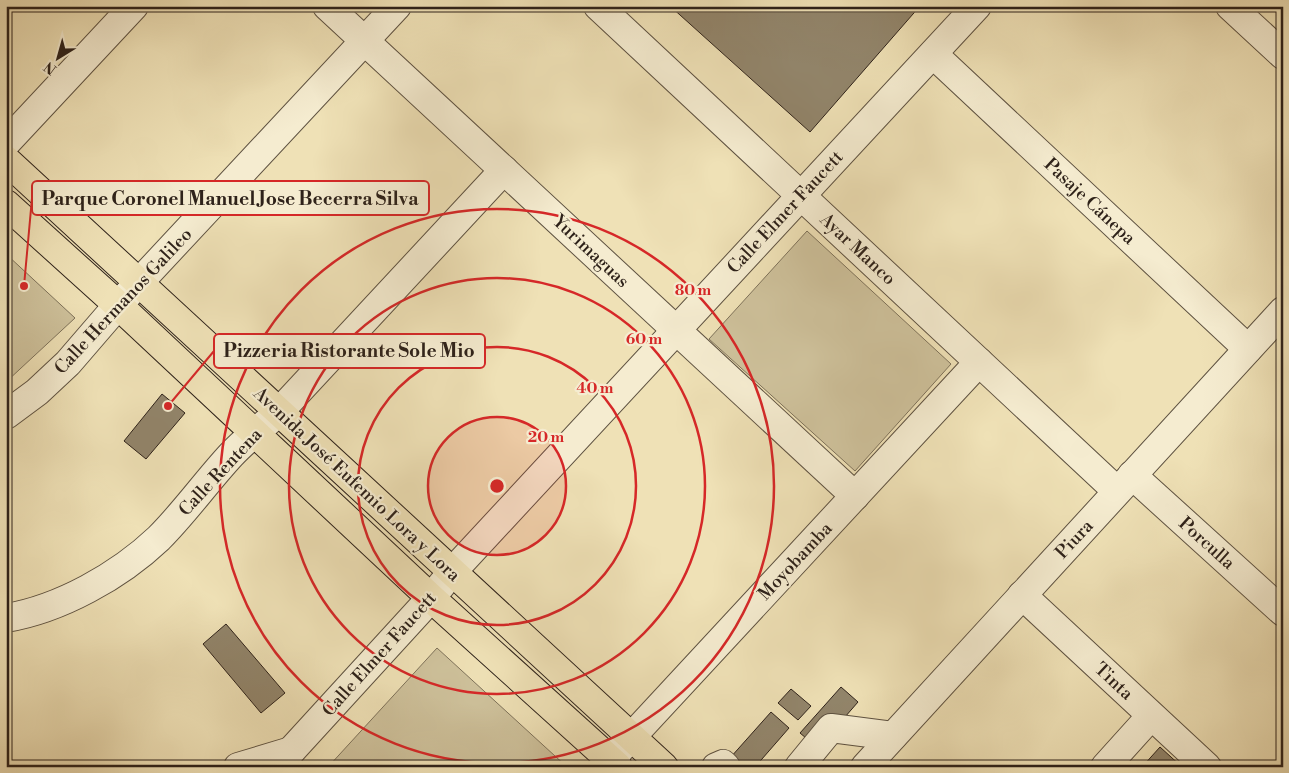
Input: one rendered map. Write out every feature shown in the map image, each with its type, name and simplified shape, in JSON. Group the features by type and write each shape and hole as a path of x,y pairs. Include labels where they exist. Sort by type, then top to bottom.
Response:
{"main road":[{"name":"Avenida José Eufemio Lora y Lora","path":"6,160 664,767"},
{"name":"Avenida José Eufemio Lora y Lora","path":"6,204 118,305 431,598 614,763"}],"street":[{"name":"Yurimaguas","path":"327,6 854,496"},
{"name":"Calle Hermanos Galileo","path":"6,415 37,392 68,363 118,305 397,6"},
{"name":"Ayar Manco","path":"598,6 979,362 1125,483"},
{"name":"Calle Elmer Faucett","path":"238,767 282,759 431,598 452,572 977,6"},
{"path":"1230,6 1283,55"},
{"path":"6,143 130,8"},
{"name":"Pasaje Cánepa","path":"933,54 1248,349"},
{"name":"Calle Rentena","path":"6,618 21,616 68,599 116,573 158,538 231,455 254,432 279,412 504,170"},
{"name":"Piura","path":"865,767 1283,310"},
{"name":"Moyobamba","path":"614,763 631,737 979,362"},
{"name":"Porculla","path":"1125,483 1283,612"},
{"name":"Tinta","path":"1022,596 1207,767"},
{"path":"1105,767 1151,716"},
{"path":"799,767 831,728 893,736"},
{"path":"716,767 723,764 726,767"}],"shaded area":[{"path":"807,231 951,364 855,471 709,339"},
{"path":"6,254 75,318 6,382"},
{"path":"437,648 567,767 328,767"}],"building":[{"path":"670,6 920,6 810,132"},
{"path":"162,394 185,413 146,459 124,441"},
{"path":"226,624 285,693 261,713 203,644"},
{"path":"841,687 858,702 818,748 800,733"},
{"path":"791,689 811,706 798,720 778,703"},
{"path":"771,712 789,728 755,767 722,767"},
{"path":"1160,747 1182,767 1142,767"}],"place":[{"name":"Parque Coronel Manuel Jose Becerra Silva","path":"24,286"},
{"name":"Pizzeria Ristorante Sole Mio","path":"168,406"}]}
